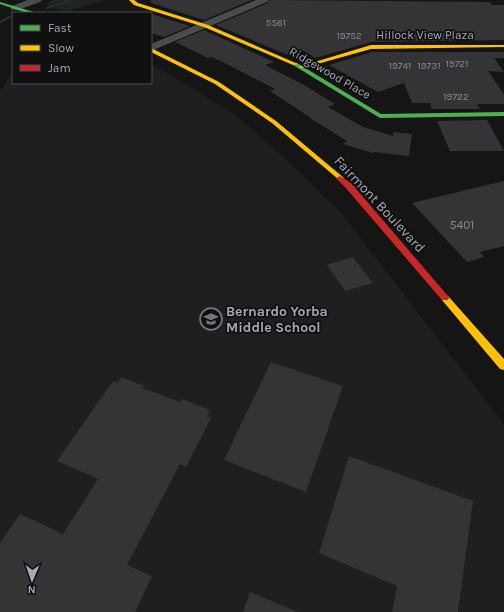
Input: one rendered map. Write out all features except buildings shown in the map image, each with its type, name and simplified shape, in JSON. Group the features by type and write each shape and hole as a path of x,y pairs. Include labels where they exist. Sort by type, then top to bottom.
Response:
{"street":[{"path":"15,8 37,0"},
{"name":"Ridgewood Place","path":"131,0 136,4 206,26 301,67 380,116 504,114"},
{"path":"152,49 264,0"},
{"path":"0,3 29,12"},
{"name":"Hillock View Plaza","path":"301,67 371,47 504,46"},
{"name":"Fairmont Boulevard","path":"152,50 217,83 274,122 310,151 348,185 504,366"}],"shaded area":[{"path":"52,0 104,0 65,12 47,6"},
{"name":"Bernardo Yorba Middle School","path":"152,65 234,114 286,159 341,213 504,424 504,612 0,612 0,91 12,73 12,84 152,84"}],"waterway":[{"path":"46,8 71,0"},
{"path":"0,22 10,17"}],"traffic: fast":[{"path":"0,3 29,12"},
{"path":"295,64 380,116 504,114"}],"traffic: slow":[{"path":"131,0 136,4 206,26 295,64"},
{"path":"301,67 371,47 504,46"},
{"path":"152,50 217,83 274,122 340,178"},
{"path":"445,298 504,366"}],"traffic: jam":[{"path":"340,178 348,185 445,298"}],"place":[{"name":"Bernardo Yorba Middle School","path":"211,319"}]}
